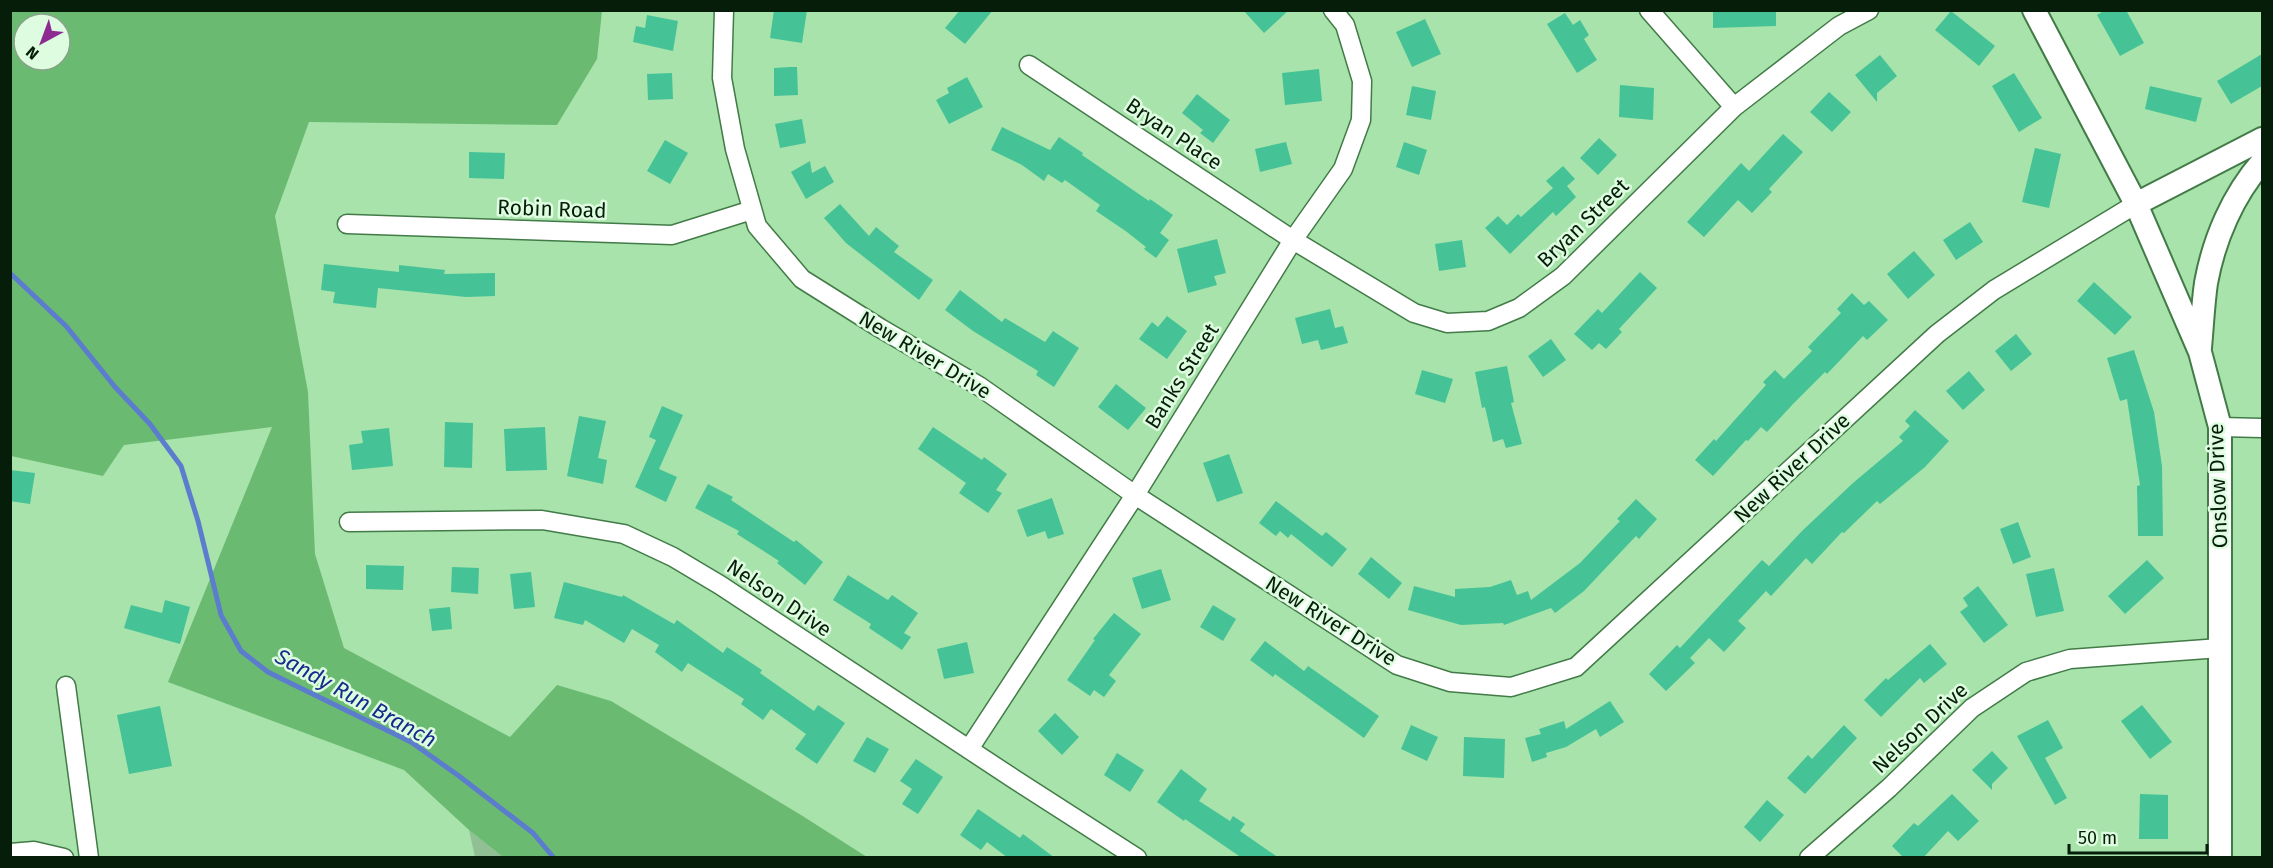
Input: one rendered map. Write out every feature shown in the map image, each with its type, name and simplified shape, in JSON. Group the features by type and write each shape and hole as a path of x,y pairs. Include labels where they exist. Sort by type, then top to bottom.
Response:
{"street":[{"name":"New River Drive","path":"724,10 722,78 735,149 752,210 757,226 802,279 979,386 1135,495 1397,665 1450,682 1511,687 1576,667 1937,334 1994,290 2136,204 2262,139"},
{"name":"Banks Street","path":"969,750 1135,495 1293,240 1343,169 1361,120 1362,81 1345,25 1333,10"},
{"path":"1649,10 1734,107"},
{"name":"Bryan Street","path":"1293,240 1414,313 1447,323 1488,321 1519,308 1563,276 1734,107 1839,26 1869,10"},
{"name":"Onslow Drive","path":"2034,10 2136,204 2200,352 2220,427 2220,858"},
{"name":"Bryan Place","path":"1029,65 1293,240"},
{"path":"2200,352 2206,283 2221,229 2262,162"},
{"name":"Robin Road","path":"347,224 672,235 752,210"},
{"path":"2220,427 2262,428"},
{"name":"Nelson Drive","path":"349,522 542,520 624,534 673,557 720,585 1137,858"},
{"name":"Nelson Drive","path":"1809,858 1889,788 1972,708 2026,672 2070,659 2220,648"},
{"path":"66,686 89,858"},
{"path":"10,853 34,851 64,858"}],"green space":[{"path":"11,11 602,11 597,59 557,125 309,122 275,216 308,392 315,554 344,648 510,737 557,685 611,701 867,857 503,857 469,830 404,770 168,682 272,427 124,445 103,476 11,456"},
{"path":"469,830 503,857 475,857"}],"building":[{"path":"774,10 807,10 802,43 770,38"},
{"path":"960,10 993,10 965,44 945,28"},
{"path":"1243,10 1289,10 1264,33"},
{"path":"1713,10 1776,10 1776,26 1713,28"},
{"path":"2105,10 2126,10 2144,43 2120,56 2097,15"},
{"path":"1951,11 1995,46 1979,66 1935,30"},
{"path":"1565,13 1573,25 1580,20 1589,35 1584,39 1597,60 1577,73 1547,24"},
{"path":"647,15 678,21 673,51 633,42 636,26 645,28"},
{"path":"1425,19 1441,54 1412,67 1396,32"},
{"path":"2262,54 2262,86 2231,104 2217,81"},
{"path":"1880,55 1897,76 1877,93 1877,102 1855,75"},
{"path":"797,67 798,95 774,96 774,68"},
{"path":"1319,69 1322,101 1285,105 1282,73"},
{"path":"672,73 673,99 648,100 647,74"},
{"path":"2014,73 2042,118 2019,132 1992,86"},
{"path":"967,77 983,107 949,124 936,100 949,93 947,88"},
{"path":"1620,85 1654,88 1653,120 1619,117"},
{"path":"1412,86 1436,91 1431,120 1406,115"},
{"path":"2150,86 2202,98 2196,122 2145,109"},
{"path":"1829,92 1851,112 1832,132 1810,112"},
{"path":"1197,94 1230,120 1213,143 1200,133 1203,130 1182,113"},
{"path":"802,119 806,143 780,148 775,124"},
{"path":"1002,127 1050,150 1059,137 1149,201 1150,199 1173,215 1160,233 1169,240 1156,258 1127,232 1096,211 1100,205 1065,180 1062,183 1048,174 1044,181 1022,165 991,150"},
{"path":"1783,134 1803,152 1769,189 1772,192 1752,213 1738,200 1704,237 1687,222 1741,163 1749,171"},
{"path":"1599,138 1617,155 1598,175 1580,158"},
{"path":"665,140 688,153 670,184 647,171"},
{"path":"1286,142 1292,164 1260,172 1255,149"},
{"path":"1404,142 1427,150 1419,175 1396,167"},
{"path":"2035,148 2061,154 2049,208 2022,202"},
{"path":"469,152 505,153 504,179 469,178"},
{"path":"810,161 812,173 825,166 834,182 806,199 791,172"},
{"path":"1563,166 1575,179 1567,186 1576,197 1556,216 1553,212 1510,254 1485,228 1498,216 1507,225 1518,214 1521,217 1553,188 1546,181"},
{"path":"840,204 869,236 876,227 899,246 894,252 933,280 919,300 846,243 824,218"},
{"path":"1970,222 1983,242 1956,260 1943,240"},
{"path":"1217,239 1226,273 1214,276 1217,285 1188,293 1177,249"},
{"path":"1462,240 1466,267 1439,271 1435,244"},
{"path":"1914,251 1935,275 1908,299 1887,274"},
{"path":"324,264 399,272 399,265 445,270 444,274 495,273 495,296 466,297 378,288 376,308 333,303 335,292 321,290"},
{"path":"1640,272 1657,288 1619,329 1622,332 1606,349 1599,343 1592,350 1574,334 1598,309 1602,313"},
{"path":"2094,282 2132,317 2115,335 2077,301"},
{"path":"960,290 1002,322 1005,318 1045,342 1053,331 1079,348 1054,387 1036,375 1038,371 973,331 945,310"},
{"path":"1852,293 1864,305 1869,301 1888,320 1867,340 1863,336 1767,432 1761,427 1748,441 1746,440 1713,476 1695,460 1714,439 1716,441 1766,385 1763,382 1775,370 1784,379 1812,351 1808,347 1841,313 1837,309"},
{"path":"1330,309 1335,328 1343,326 1348,343 1321,350 1318,340 1302,344 1295,318"},
{"path":"1167,316 1187,331 1167,359 1139,339 1152,322 1158,327"},
{"path":"2016,334 2032,354 2011,371 1995,351"},
{"path":"1551,339 1566,360 1543,377 1528,356"},
{"path":"2134,350 2154,412 2162,466 2163,536 2138,536 2137,486 2140,485 2127,399 2120,401 2107,358"},
{"path":"1507,366 1514,402 1511,403 1522,444 1506,448 1503,439 1493,442 1485,407 1482,408 1475,372"},
{"path":"1422,370 1453,379 1445,403 1415,394"},
{"path":"1969,371 1985,390 1963,410 1946,391"},
{"path":"1116,384 1146,408 1128,430 1098,407"},
{"path":"662,406 683,415 659,469 677,477 666,502 635,487 656,440 649,437"},
{"path":"1915,410 1949,441 1925,467 1880,504 1877,501 1844,533 1842,532 1812,564 1806,558 1771,596 1766,591 1738,621 1746,628 1724,652 1709,638 1690,658 1695,663 1666,691 1649,674 1677,645 1680,648 1762,560 1769,566 1853,483 1903,441 1899,437 1910,426 1905,421"},
{"path":"579,416 606,421 598,458 607,460 603,484 567,476"},
{"path":"445,422 473,423 472,468 444,467"},
{"path":"545,427 547,470 506,471 504,429"},
{"path":"933,427 982,460 984,457 1007,474 996,490 1002,493 988,513 959,493 966,483 918,449"},
{"path":"389,428 393,466 352,470 349,445 363,443 361,431"},
{"path":"1229,454 1243,493 1217,502 1203,463"},
{"path":"10,470 35,473 30,504 10,501"},
{"path":"708,484 733,497 731,500 794,542 796,540 823,562 805,585 777,563 779,561 737,534 739,531 695,508"},
{"path":"1052,498 1064,534 1048,539 1045,531 1027,537 1017,510"},
{"path":"1636,499 1657,519 1639,539 1636,536 1584,591 1555,613 1551,608 1504,625 1503,623 1461,625 1408,610 1414,586 1455,597 1455,589 1490,587 1511,580 1517,595 1528,591 1531,600 1580,563 1620,521 1617,519"},
{"path":"1276,501 1322,536 1326,532 1347,549 1332,567 1291,534 1288,538 1280,531 1276,536 1259,523"},
{"path":"2018,522 2031,557 2013,564 2000,529"},
{"path":"1371,557 1402,583 1389,599 1358,574"},
{"path":"2147,560 2164,578 2125,614 2108,596"},
{"path":"366,565 404,566 403,590 366,589"},
{"path":"452,567 479,568 478,594 451,592"},
{"path":"2054,568 2064,611 2036,617 2026,574"},
{"path":"1161,569 1171,600 1142,609 1132,578"},
{"path":"531,572 535,607 514,609 510,574"},
{"path":"848,575 888,600 892,595 918,613 904,633 911,637 902,650 869,628 871,624 833,600"},
{"path":"564,582 622,597 623,595 674,624 677,620 723,653 727,647 762,670 760,673 814,711 818,705 845,723 817,764 795,749 806,734 771,709 763,720 741,704 744,699 688,663 682,672 655,652 659,645 632,629 624,643 585,620 583,625 554,618"},
{"path":"1978,586 2008,625 1984,643 1960,612 1968,606 1963,598"},
{"path":"165,600 190,607 180,644 124,628 131,605 162,613"},
{"path":"1213,605 1236,619 1223,641 1200,627"},
{"path":"450,607 452,629 432,631 429,609"},
{"path":"1114,613 1141,634 1109,675 1116,681 1104,697 1094,690 1090,696 1067,680 1095,640 1093,639"},
{"path":"1265,641 1304,671 1308,666 1379,716 1364,738 1275,674 1273,677 1250,660"},
{"path":"967,642 974,673 944,679 937,649"},
{"path":"1930,644 1947,664 1924,683 1920,678 1881,717 1864,700 1886,678 1888,680"},
{"path":"1610,701 1624,722 1600,737 1596,729 1566,747 1546,753 1547,757 1532,762 1525,738 1541,734 1539,729 1564,721 1566,729"},
{"path":"2142,705 2172,742 2150,759 2121,721"},
{"path":"160,706 172,766 129,774 117,715"},
{"path":"1055,713 1079,737 1062,755 1038,731"},
{"path":"2048,720 2063,748 2045,758 2067,798 2055,805 2017,736"},
{"path":"1411,725 1438,737 1427,761 1401,749"},
{"path":"1844,725 1857,738 1805,794 1787,778 1808,755 1812,759"},
{"path":"867,737 889,749 875,773 853,761"},
{"path":"1464,737 1505,739 1504,778 1463,776"},
{"path":"1992,751 2008,768 1992,784 1992,790 1972,770"},
{"path":"1117,753 1144,770 1130,792 1104,775"},
{"path":"916,759 943,777 918,814 902,804 912,789 900,781"},
{"path":"1181,769 1207,789 1199,801 1230,821 1233,816 1245,824 1240,831 1279,858 1242,858 1157,802"},
{"path":"1952,794 1979,821 1958,841 1948,831 1923,858 1904,858 1892,846 1914,823 1918,826"},
{"path":"2140,794 2168,795 2168,839 2139,839"},
{"path":"1767,800 1784,815 1760,842 1744,827"},
{"path":"978,809 1020,838 1023,834 1055,858 1008,858 987,842 981,850 960,835"}],"waterway":[{"name":"Sandy Run Branch","path":"10,273 66,326 115,387 150,424 181,466 198,521 221,615 241,651 268,672 411,742 533,833 554,858"}]}
